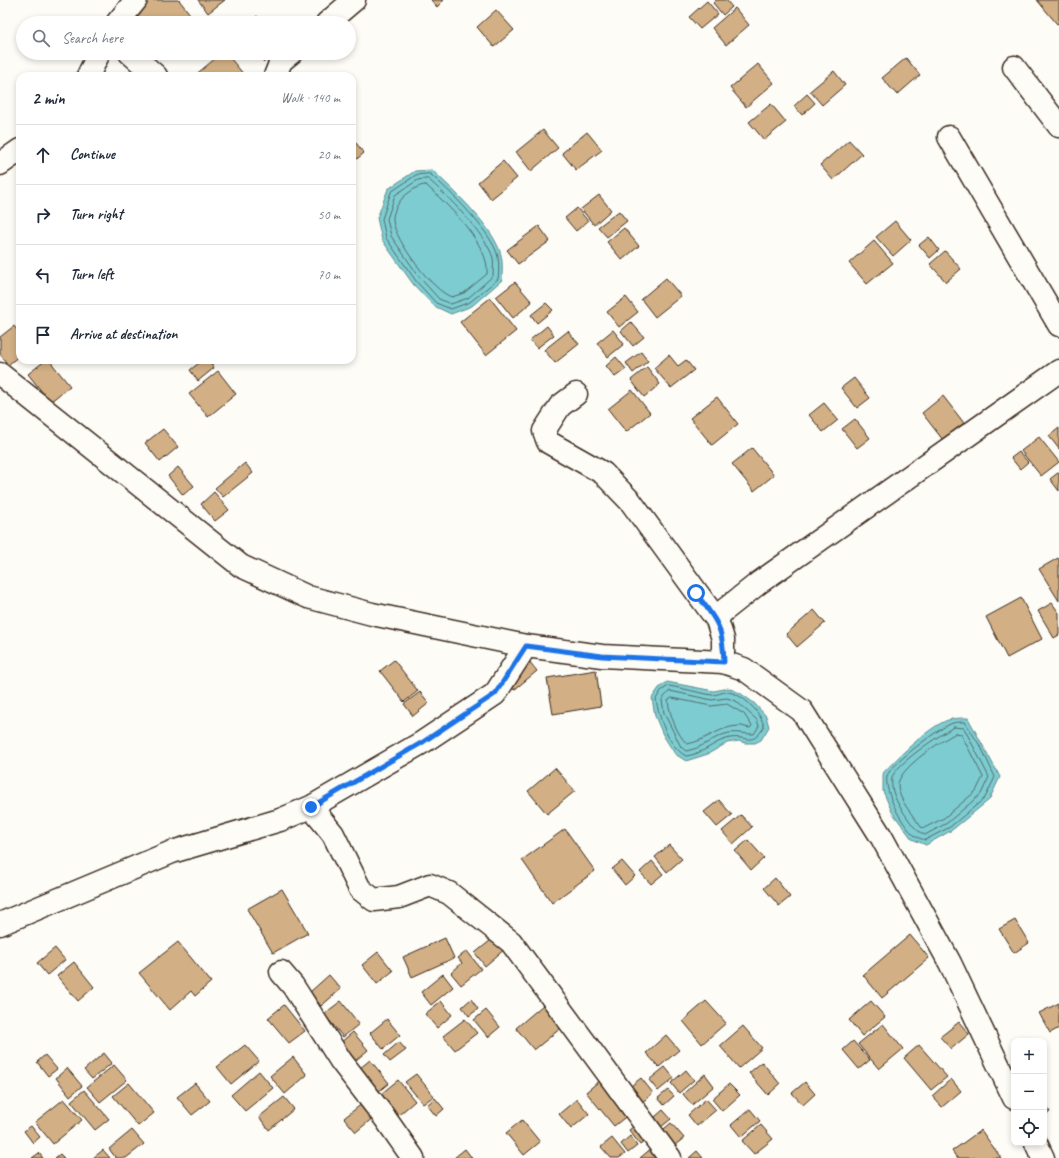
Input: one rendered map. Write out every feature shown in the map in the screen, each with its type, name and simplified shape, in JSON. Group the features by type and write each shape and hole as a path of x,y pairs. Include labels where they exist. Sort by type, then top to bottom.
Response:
{"street":[{"path":"123,16 136,0"},
{"path":"335,16 354,0"},
{"path":"90,72 96,60"},
{"path":"138,60 151,72"},
{"path":"277,72 282,60"},
{"path":"1014,67 1059,126"},
{"path":"949,137 1059,325"},
{"path":"0,164 16,153"},
{"path":"717,620 722,612 760,582 1059,371"},
{"path":"0,374 242,566 308,597 372,614 526,646 602,656 724,662 744,669 802,711 882,838 950,963 1011,1092"},
{"path":"576,394 560,406 544,431 548,442 603,473 631,502 717,620 723,639 724,662"},
{"path":"0,924 172,852 280,820 311,807 423,742 495,694 526,646"},
{"path":"311,807 333,834 360,889 374,900 399,897 430,885 448,893 510,942 670,1158"},
{"path":"281,972 293,986 340,1061 385,1118 413,1158"},
{"path":"1037,1146 1043,1158"}],"water":[{"path":"432,170 482,221 497,244 502,258 502,280 472,306 451,314 434,306 413,284 382,240 377,218 388,189 415,171"},
{"path":"667,682 714,691 728,688 740,693 754,703 766,716 769,727 761,740 755,743 745,743 739,741 727,743 708,754 686,761 675,754 663,735 655,716 652,698 659,688"},
{"path":"968,718 1000,777 989,800 952,830 926,845 912,839 892,812 883,791 883,773 926,733 935,727 952,719"}],"building":[{"path":"150,0 179,0 192,16 137,16 134,13"},
{"path":"198,0 225,0 208,13"},
{"path":"431,0 444,0 437,7"},
{"path":"716,0 726,0 732,7 723,15 713,3"},
{"path":"1037,0 1059,0 1059,23 1057,24"},
{"path":"707,1 718,14 700,29 689,17"},
{"path":"735,8 749,25 726,45 712,28"},
{"path":"496,10 514,30 494,47 477,27"},
{"path":"906,58 920,75 897,95 882,78"},
{"path":"213,60 232,60 242,72 199,72"},
{"path":"758,64 774,83 746,107 730,88"},
{"path":"834,71 845,85 822,105 810,91"},
{"path":"807,94 815,103 802,115 794,106"},
{"path":"771,104 786,122 764,140 749,122"},
{"path":"543,130 558,148 531,171 516,152"},
{"path":"587,132 602,150 576,170 562,153"},
{"path":"849,140 862,154 833,180 820,165"},
{"path":"356,143 364,153 356,160"},
{"path":"503,161 517,178 491,199 478,182"},
{"path":"599,195 611,210 594,225 581,209"},
{"path":"577,208 588,221 576,231 565,218"},
{"path":"619,211 627,221 607,237 598,227"},
{"path":"895,221 911,240 893,256 876,237"},
{"path":"539,226 550,241 518,264 507,250"},
{"path":"624,228 639,246 622,260 607,242"},
{"path":"929,237 939,250 930,258 919,245"},
{"path":"874,241 893,263 867,284 849,263"},
{"path":"945,251 961,269 946,282 930,264"},
{"path":"666,278 681,296 655,317 641,299"},
{"path":"515,282 532,302 513,318 496,297"},
{"path":"626,297 638,312 619,327 607,312"},
{"path":"490,298 516,331 486,355 460,322"},
{"path":"546,303 553,310 537,323 531,315"},
{"path":"631,322 644,337 633,346 621,331"},
{"path":"14,326 16,329 16,358 8,365 0,354 0,337"},
{"path":"547,326 554,335 537,348 530,340"},
{"path":"613,330 624,344 608,357 597,343"},
{"path":"568,331 579,344 555,363 544,350"},
{"path":"641,352 648,361 633,373 626,363"},
{"path":"669,355 678,366 686,360 694,370 671,388 654,368"},
{"path":"616,357 626,369 615,377 606,366"},
{"path":"41,364 52,364 70,386 50,402 28,374"},
{"path":"198,364 211,364 214,368 198,381 190,370"},
{"path":"647,367 660,384 644,397 631,380"},
{"path":"218,371 236,394 208,417 189,394"},
{"path":"854,378 870,398 857,408 841,388"},
{"path":"632,390 650,413 626,432 608,409"},
{"path":"943,396 964,423 943,440 922,413"},
{"path":"717,397 738,424 712,445 690,418"},
{"path":"824,403 838,420 823,432 809,415"},
{"path":"855,419 870,438 857,448 842,429"},
{"path":"1059,428 1059,449 1049,436"},
{"path":"163,429 178,447 160,462 145,443"},
{"path":"1039,437 1059,462 1041,476 1021,451"},
{"path":"752,448 774,475 754,491 732,464"},
{"path":"1019,452 1028,462 1020,469 1011,458"},
{"path":"245,463 253,473 223,497 215,488"},
{"path":"178,467 194,486 183,495 168,476"},
{"path":"1059,472 1059,491 1050,479"},
{"path":"214,492 229,510 215,521 201,504"},
{"path":"1058,558 1059,560 1059,601 1039,569"},
{"path":"1021,598 1042,639 1007,658 986,617"},
{"path":"1052,603 1059,613 1059,635 1054,638 1038,611"},
{"path":"814,610 825,623 797,647 786,634"},
{"path":"394,660 418,691 404,702 380,671"},
{"path":"529,661 537,671 514,690 506,680"},
{"path":"596,670 601,706 553,714 547,678"},
{"path":"420,692 429,703 413,716 404,704"},
{"path":"555,768 575,791 547,814 528,791"},
{"path":"719,800 732,815 717,827 704,812"},
{"path":"741,815 752,827 733,844 722,831"},
{"path":"565,829 595,871 552,903 522,860"},
{"path":"748,840 764,858 751,870 735,851"},
{"path":"669,845 682,859 667,872 655,857"},
{"path":"622,861 635,876 625,885 612,869"},
{"path":"652,861 663,874 651,884 640,872"},
{"path":"775,878 790,897 779,906 764,888"},
{"path":"282,889 308,933 273,953 247,909"},
{"path":"1015,920 1029,943 1014,953 999,929"},
{"path":"910,935 929,958 882,998 863,975"},
{"path":"496,936 506,948 485,966 475,953"},
{"path":"445,938 454,958 412,977 403,957"},
{"path":"178,942 211,982 195,996 191,991 170,1010 139,973"},
{"path":"55,948 65,960 47,975 37,963"},
{"path":"467,951 481,969 461,985 451,973 462,963 458,958"},
{"path":"378,952 393,971 377,984 362,965"},
{"path":"74,962 94,987 78,1001 57,976"},
{"path":"443,974 453,987 431,1005 421,992"},
{"path":"329,975 341,989 321,1006 310,992"},
{"path":"471,999 478,1009 469,1016 462,1007"},
{"path":"341,1001 359,1024 343,1037 324,1014"},
{"path":"441,1001 452,1015 437,1028 425,1014"},
{"path":"706,1001 726,1023 702,1044 683,1021"},
{"path":"871,1001 885,1017 862,1036 849,1020"},
{"path":"1059,1003 1059,1028 1050,1033 1039,1013"},
{"path":"284,1005 305,1031 289,1043 268,1018"},
{"path":"543,1005 561,1028 534,1050 516,1028"},
{"path":"486,1010 500,1027 488,1037 474,1020"},
{"path":"387,1019 400,1035 383,1049 370,1033"},
{"path":"465,1019 477,1033 455,1050 443,1036"},
{"path":"959,1022 969,1034 951,1049 940,1037"},
{"path":"883,1024 903,1049 879,1069 858,1044"},
{"path":"743,1026 762,1048 739,1068 720,1046"},
{"path":"353,1032 368,1050 355,1061 340,1043"},
{"path":"666,1035 679,1050 659,1067 646,1053"},
{"path":"853,1041 870,1060 859,1069 843,1050"},
{"path":"399,1042 406,1050 390,1062 384,1055"},
{"path":"245,1045 259,1061 231,1084 217,1067"},
{"path":"919,1045 947,1077 931,1090 904,1058"},
{"path":"104,1053 112,1063 92,1079 84,1070"},
{"path":"45,1055 57,1069 48,1076 37,1062"},
{"path":"293,1057 307,1075 285,1094 270,1076"},
{"path":"370,1060 389,1083 373,1096 354,1073"},
{"path":"762,1062 780,1084 768,1095 749,1073"},
{"path":"114,1065 127,1080 100,1102 87,1087"},
{"path":"665,1067 674,1078 658,1091 649,1080"},
{"path":"67,1068 82,1086 70,1096 56,1078"},
{"path":"686,1070 694,1080 679,1093 671,1083"},
{"path":"259,1071 273,1088 245,1111 231,1095"},
{"path":"416,1074 434,1096 423,1104 405,1082"},
{"path":"705,1074 714,1086 692,1105 683,1094"},
{"path":"604,1077 633,1111 614,1126 586,1092"},
{"path":"641,1078 653,1093 639,1105 626,1090"},
{"path":"951,1079 961,1091 942,1107 932,1096"},
{"path":"398,1080 415,1101 393,1120 376,1098"},
{"path":"805,1082 815,1094 803,1105 792,1093"},
{"path":"129,1083 154,1113 138,1126 113,1096"},
{"path":"195,1083 210,1101 192,1115 177,1097"},
{"path":"729,1084 740,1095 722,1111 712,1099"},
{"path":"84,1090 109,1119 95,1130 71,1101"},
{"path":"668,1090 674,1096 664,1105 658,1098"},
{"path":"284,1097 294,1109 269,1130 259,1117"},
{"path":"435,1098 444,1109 436,1116 427,1105"},
{"path":"64,1099 82,1120 53,1144 35,1122"},
{"path":"577,1099 589,1114 571,1129 559,1114"},
{"path":"706,1099 716,1110 697,1126 688,1115"},
{"path":"363,1103 374,1117 356,1132 344,1118"},
{"path":"750,1109 760,1121 741,1137 731,1125"},
{"path":"663,1110 671,1119 656,1131 648,1123"},
{"path":"522,1120 540,1142 524,1155 506,1133"},
{"path":"638,1123 649,1138 640,1145 629,1130"},
{"path":"671,1123 684,1138 670,1149 658,1134"},
{"path":"761,1125 773,1139 754,1154 742,1141"},
{"path":"31,1126 40,1137 33,1143 24,1131"},
{"path":"132,1130 144,1144 126,1158 116,1158 109,1149"},
{"path":"981,1130 1001,1158 957,1158 952,1151"},
{"path":"630,1136 637,1146 628,1153 621,1144"},
{"path":"612,1138 625,1154 619,1158 611,1158 601,1147"},
{"path":"653,1147 662,1158 640,1158"},
{"path":"465,1149 472,1158 454,1158"},
{"path":"103,1150 110,1158 93,1158"},
{"path":"697,1151 703,1158 689,1158"},
{"path":"39,1153 43,1158 32,1158"},
{"path":"60,1154 64,1158 55,1158"}],"route":[{"path":"311,807 423,742 495,694 526,646 602,656 724,662 723,639 717,620 696,593"}]}
